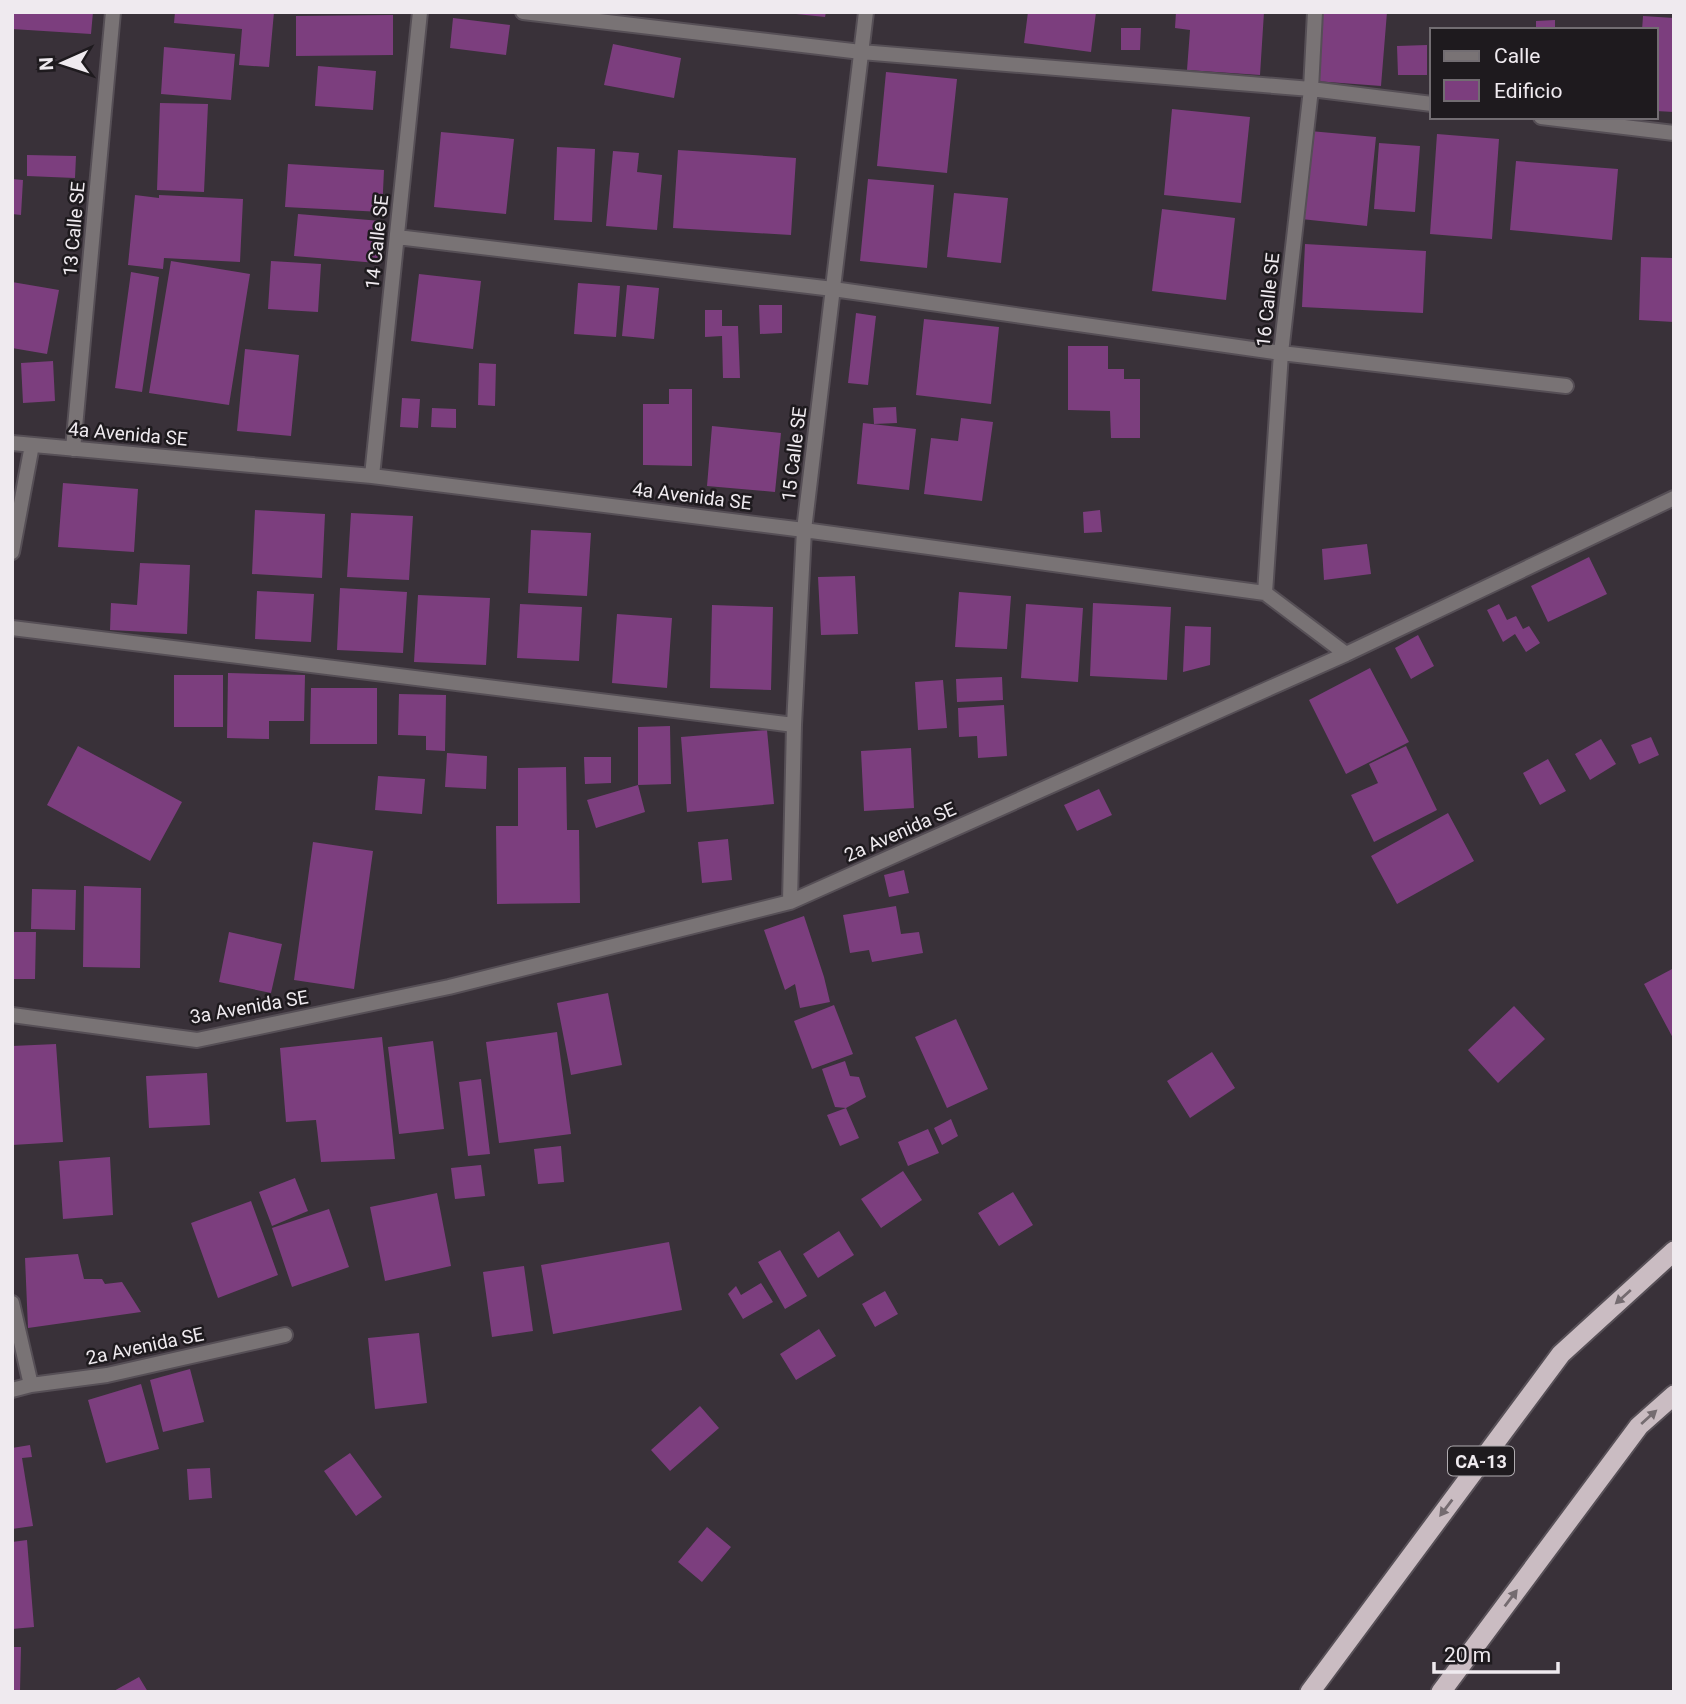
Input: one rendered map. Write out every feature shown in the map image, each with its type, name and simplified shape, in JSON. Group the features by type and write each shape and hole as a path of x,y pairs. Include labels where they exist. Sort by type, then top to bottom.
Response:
{"highway":[{"name":"CA-13","path":"1310,1692 1561,1354 1674,1251"},
{"path":"1441,1692 1639,1426 1674,1395"}],"street":[{"name":"13 Calle SE","path":"73,449 113,12"},
{"name":"14 Calle SE","path":"372,476 420,12"},
{"path":"523,12 861,51 1311,89 1430,104"},
{"name":"15 Calle SE","path":"790,902 794,725 804,530 866,12"},
{"name":"16 Calle SE","path":"1265,593 1281,353 1311,89 1315,12"},
{"path":"1558,119 1674,133"},
{"path":"397,237 833,289 1281,353 1566,386"},
{"name":"4a Avenida SE","path":"12,443 372,476 804,530 1265,593 1346,653"},
{"path":"12,552 32,445"},
{"name":"2a Avenida SE","path":"449,987 790,902 1346,653 1674,498"},
{"path":"12,628 794,725"},
{"name":"3a Avenida SE","path":"12,1015 197,1040 449,987"},
{"path":"12,1303 31,1385"},
{"name":"2a Avenida SE","path":"12,1390 107,1375 285,1335"}],"building":[{"path":"12,12 93,12 91,34 12,29"},
{"path":"175,12 274,12 269,67 239,65 242,29 174,23"},
{"path":"796,12 826,12 825,17"},
{"path":"1028,12 1096,12 1091,52 1024,43"},
{"path":"1176,12 1264,12 1260,75 1187,70 1190,30 1175,28"},
{"path":"1320,12 1387,12 1381,86 1315,81"},
{"path":"393,15 393,55 296,56 296,16"},
{"path":"1643,16 1674,18 1674,112 1658,111 1658,28 1642,28"},
{"path":"453,18 510,25 506,55 450,48"},
{"path":"1555,20 1555,28 1536,28 1536,21"},
{"path":"1121,28 1141,28 1140,50 1121,50"},
{"path":"613,44 681,58 674,98 604,85"},
{"path":"1427,45 1427,75 1398,75 1397,46"},
{"path":"164,47 235,54 231,100 161,94"},
{"path":"318,66 376,71 373,110 315,106"},
{"path":"886,72 957,79 947,173 877,166"},
{"path":"160,103 208,104 204,192 157,190"},
{"path":"1172,109 1250,117 1241,203 1164,195"},
{"path":"1310,131 1376,137 1367,226 1301,219"},
{"path":"441,132 514,139 506,214 434,207"},
{"path":"1437,134 1499,139 1492,239 1430,234"},
{"path":"1379,143 1420,146 1415,212 1374,209"},
{"path":"557,147 595,149 592,222 554,220"},
{"path":"678,150 796,158 791,235 673,228"},
{"path":"613,151 639,153 637,172 662,175 657,230 606,226"},
{"path":"27,155 76,156 75,178 27,176"},
{"path":"1516,161 1618,169 1612,240 1510,230"},
{"path":"288,164 384,170 382,212 285,207"},
{"path":"12,179 23,180 21,215 12,214"},
{"path":"868,179 934,185 927,268 860,261"},
{"path":"954,193 1008,198 1001,263 947,257"},
{"path":"135,195 159,198 159,195 243,199 240,262 164,258 163,269 128,265"},
{"path":"1162,209 1235,218 1226,300 1152,291"},
{"path":"298,214 381,221 377,263 294,256"},
{"path":"1305,244 1426,251 1423,313 1302,307"},
{"path":"1641,257 1674,258 1674,322 1639,320"},
{"path":"171,261 250,274 229,405 149,393"},
{"path":"271,261 321,264 318,312 268,309"},
{"path":"131,272 159,277 142,392 115,388"},
{"path":"419,274 481,281 473,349 411,341"},
{"path":"12,282 59,290 47,354 12,348"},
{"path":"578,283 620,286 616,337 574,334"},
{"path":"627,285 659,288 654,339 622,336"},
{"path":"759,305 782,305 782,333 760,334"},
{"path":"705,310 722,310 722,326 738,326 740,378 723,378 722,336 705,337"},
{"path":"856,313 876,316 868,385 848,383"},
{"path":"924,319 999,327 991,404 916,395"},
{"path":"1068,346 1108,346 1108,369 1124,369 1124,379 1140,379 1140,438 1111,438 1110,411 1068,410"},
{"path":"245,349 299,355 291,436 237,431"},
{"path":"53,361 55,401 23,403 21,363"},
{"path":"479,363 496,364 495,406 478,405"},
{"path":"669,389 692,389 692,466 643,465 643,404 669,404"},
{"path":"402,398 420,399 418,428 400,427"},
{"path":"896,407 897,423 874,424 873,408"},
{"path":"432,408 456,409 456,428 431,427"},
{"path":"961,418 993,422 982,501 924,494 931,438 958,441"},
{"path":"863,423 916,429 909,490 857,484"},
{"path":"712,426 781,433 775,492 707,486"},
{"path":"63,483 138,489 134,552 58,547"},
{"path":"255,510 325,514 322,578 252,574"},
{"path":"1100,510 1102,532 1084,533 1083,512"},
{"path":"351,513 413,516 409,580 347,577"},
{"path":"531,530 591,533 587,596 528,593"},
{"path":"1367,544 1371,574 1324,580 1322,549"},
{"path":"1589,557 1607,594 1548,622 1531,586"},
{"path":"140,563 190,565 187,634 110,630 111,603 137,605"},
{"path":"855,576 858,634 821,635 818,577"},
{"path":"340,588 407,592 403,653 337,650"},
{"path":"257,591 314,594 311,642 255,639"},
{"path":"959,592 1011,596 1007,649 955,647"},
{"path":"418,595 490,598 486,665 414,662"},
{"path":"1093,603 1171,607 1167,680 1090,676"},
{"path":"520,604 582,607 579,661 517,658"},
{"path":"1026,604 1083,608 1078,682 1021,678"},
{"path":"1499,604 1507,620 1516,616 1523,629 1529,626 1540,643 1526,652 1515,634 1503,642 1487,610"},
{"path":"712,605 773,607 771,690 710,688"},
{"path":"617,614 672,618 667,688 612,683"},
{"path":"1185,626 1211,627 1210,665 1183,672"},
{"path":"1418,635 1434,666 1411,679 1395,648"},
{"path":"1370,668 1409,742 1346,774 1309,700"},
{"path":"228,673 305,675 304,721 269,721 269,739 227,738"},
{"path":"174,675 223,675 223,727 174,727"},
{"path":"1002,677 1003,700 957,702 956,679"},
{"path":"943,680 947,728 918,730 915,682"},
{"path":"311,688 377,688 377,744 310,744"},
{"path":"399,694 446,695 445,751 426,750 426,736 398,735"},
{"path":"1004,705 1007,756 978,758 977,736 959,737 958,708"},
{"path":"670,726 671,784 638,785 638,727"},
{"path":"767,730 774,804 687,812 681,737"},
{"path":"1651,737 1659,755 1639,764 1631,745"},
{"path":"1601,739 1616,764 1590,780 1575,754"},
{"path":"78,746 182,802 150,861 47,805"},
{"path":"1406,746 1437,810 1374,842 1351,795 1378,783 1369,764"},
{"path":"911,748 914,808 864,811 861,751"},
{"path":"447,753 487,756 486,789 445,787"},
{"path":"584,757 611,757 611,783 585,784"},
{"path":"1548,759 1566,791 1540,805 1523,773"},
{"path":"566,767 567,830 579,830 580,903 497,904 496,826 518,826 518,768"},
{"path":"378,776 425,779 422,814 375,810"},
{"path":"638,785 645,812 596,828 587,800"},
{"path":"1099,789 1112,815 1077,831 1064,805"},
{"path":"1448,813 1474,861 1397,904 1371,856"},
{"path":"728,839 732,880 702,883 698,842"},
{"path":"313,842 373,851 354,989 294,980"},
{"path":"904,870 909,893 889,897 884,875"},
{"path":"84,886 141,888 140,968 83,967"},
{"path":"32,889 76,890 75,930 31,929"},
{"path":"896,906 901,934 919,932 923,953 872,962 869,950 850,953 843,915"},
{"path":"804,916 830,1002 800,1008 795,984 785,990 764,930"},
{"path":"12,932 36,932 35,979 12,979"},
{"path":"229,932 282,944 271,993 219,982"},
{"path":"1674,968 1674,1040 1644,984"},
{"path":"608,993 622,1065 571,1075 557,1003"},
{"path":"834,1005 853,1054 812,1069 794,1021"},
{"path":"1514,1006 1545,1039 1498,1083 1468,1050"},
{"path":"956,1019 988,1089 947,1108 915,1037"},
{"path":"557,1032 571,1134 499,1143 486,1042"},
{"path":"382,1037 395,1159 321,1162 316,1120 286,1122 280,1048"},
{"path":"433,1041 444,1129 399,1134 388,1047"},
{"path":"56,1044 63,1142 12,1145 12,1046"},
{"path":"1212,1052 1235,1088 1190,1118 1167,1081"},
{"path":"845,1061 850,1076 859,1077 866,1097 846,1108 835,1107 822,1069"},
{"path":"207,1073 210,1125 149,1128 146,1076"},
{"path":"481,1079 490,1154 468,1156 459,1082"},
{"path":"846,1108 859,1138 840,1146 827,1115"},
{"path":"951,1119 958,1136 942,1145 934,1128"},
{"path":"928,1129 939,1153 908,1166 898,1142"},
{"path":"561,1146 564,1182 538,1184 534,1149"},
{"path":"110,1157 113,1215 63,1219 59,1161"},
{"path":"481,1165 485,1196 455,1199 451,1168"},
{"path":"903,1171 922,1200 881,1228 861,1199"},
{"path":"295,1178 308,1211 272,1226 259,1192"},
{"path":"1013,1192 1033,1225 999,1246 978,1213"},
{"path":"437,1193 451,1266 385,1281 370,1207"},
{"path":"251,1201 278,1275 218,1298 191,1223"},
{"path":"329,1209 349,1267 292,1287 272,1228"},
{"path":"839,1231 854,1255 818,1278 803,1254"},
{"path":"669,1242 682,1310 553,1334 541,1265"},
{"path":"780,1250 807,1296 785,1309 758,1262"},
{"path":"78,1254 84,1279 102,1279 105,1284 122,1282 141,1312 28,1328 25,1258"},
{"path":"524,1266 533,1331 492,1337 483,1272"},
{"path":"761,1283 773,1302 743,1319 728,1294 736,1286 741,1295"},
{"path":"885,1291 898,1314 875,1327 862,1304"},
{"path":"819,1329 836,1356 796,1380 780,1354"},
{"path":"419,1333 427,1403 375,1409 368,1338"},
{"path":"190,1369 204,1422 163,1432 150,1380"},
{"path":"141,1384 159,1449 106,1463 88,1400"},
{"path":"700,1406 719,1428 670,1471 651,1450"},
{"path":"30,1445 32,1457 22,1458 33,1526 12,1529 12,1448"},
{"path":"350,1453 382,1497 356,1516 324,1471"},
{"path":"210,1468 212,1498 189,1500 187,1469"},
{"path":"707,1527 731,1547 702,1582 678,1562"},
{"path":"27,1540 34,1627 12,1629 12,1542"},
{"path":"12,1647 21,1647 20,1691 12,1690"},
{"path":"139,1677 148,1692 112,1692"}]}
